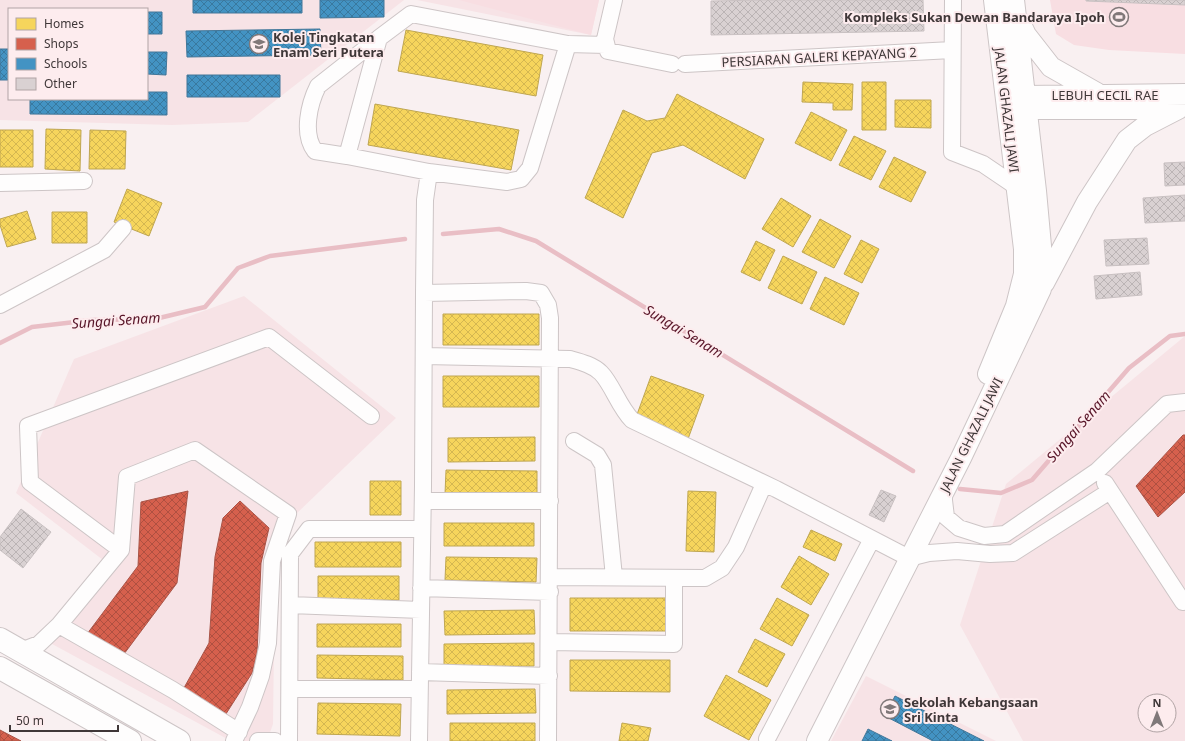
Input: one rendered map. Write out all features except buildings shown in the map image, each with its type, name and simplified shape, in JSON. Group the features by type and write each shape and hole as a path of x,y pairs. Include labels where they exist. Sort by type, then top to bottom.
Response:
{"main road":[{"path":"0,639 176,740"},
{"path":"0,668 130,741"}],"street":[{"path":"568,44 530,168 521,179 507,182 429,172 315,150 310,144 307,132 314,94 318,86 411,14 568,44 606,45 614,0"},
{"path":"953,0 952,152 983,164 1017,187"},
{"name":"JALAN GHAZALI JAWI","path":"817,741 905,556 918,523 971,412 1016,306 1024,276 1024,249 994,0"},
{"path":"1016,7 1026,35 1051,67 1098,94"},
{"name":"JALAN GHAZALI JAWI","path":"905,556 943,492 1011,355 1041,289 1042,257 1016,7"},
{"path":"997,26 1008,57 1014,89 1025,103 1018,120 1032,251 1024,276"},
{"path":"347,156 379,38"},
{"name":"PERSIARAN GALERI KEPAYANG 2","path":"606,45 608,51 678,64 952,50"},
{"name":"LEBUH CECIL RAE","path":"1025,103 1098,94 1183,104"},
{"name":"LEBUH CECIL RAE","path":"1025,103 1183,104"},
{"path":"1041,289 1087,202 1127,140 1145,126 1183,104"},
{"path":"419,741 423,501 425,200 429,172"},
{"path":"0,183 84,182"},
{"path":"0,305 104,250 123,228"},
{"path":"424,293 526,291 541,293 548,305 550,318 550,642 548,741"},
{"path":"121,550 30,482 28,426 269,337 370,416"},
{"path":"424,356 570,359 591,366 602,373 624,412 632,420 764,484 905,556 957,551 990,554 1013,553 1110,491"},
{"path":"943,492 946,517 959,528 984,536 1005,534 1097,471 1167,404 1185,402"},
{"path":"574,441 597,455 603,465 614,577"},
{"path":"21,651 39,644 59,625 121,550 127,477 195,450 288,514 272,561 268,643 262,676 237,736 135,669 59,625"},
{"path":"1097,471 1183,602"},
{"path":"421,588 550,584 614,577 705,578 722,568 736,547 764,484"},
{"path":"423,501 550,501"},
{"path":"289,741 290,554 309,529 422,529"},
{"path":"767,739 872,539"},
{"path":"806,741 905,556"},
{"path":"550,642 674,644 674,578"},
{"path":"290,604 421,610"},
{"path":"420,672 549,676"},
{"path":"290,689 419,689"},
{"path":"258,741 275,741"}],"shaded area":[{"name":"Kolej Tingkatan Enam Seri Putera","path":"0,0 404,0 248,122 172,125 0,120"},
{"path":"417,0 599,0 591,35"},
{"path":"459,0 599,0 591,35"},
{"name":"Kompleks Sukan Dewan Bandaraya Ipoh","path":"1050,0 1185,0 1185,54 1109,50 1074,45 1056,34"},
{"path":"244,296 396,418 294,516 275,564 273,724 267,741 231,741 41,638 103,560 16,493 74,359"},
{"path":"1185,336 1185,741 1023,741 960,625 1006,484"},
{"name":"Sekolah Kebangsaan Sri Kinta","path":"866,676 996,741 831,741"}],"waterway":[{"name":"Sungai Senam","path":"443,234 499,229 536,241 913,471"},
{"name":"Sungai Senam","path":"0,343 32,327 92,320 155,319 205,307 238,268 270,256 405,239"},
{"name":"Sungai Senam","path":"960,489 1001,493 1032,480 1129,368 1170,336 1185,334"}],"place":[{"name":"Kompleks Sukan Dewan Bandaraya Ipoh","path":"1119,17"},
{"name":"Kolej Tingkatan Enam Seri Putera","path":"259,44"},
{"name":"Sekolah Kebangsaan Sri Kinta","path":"890,709"}]}
